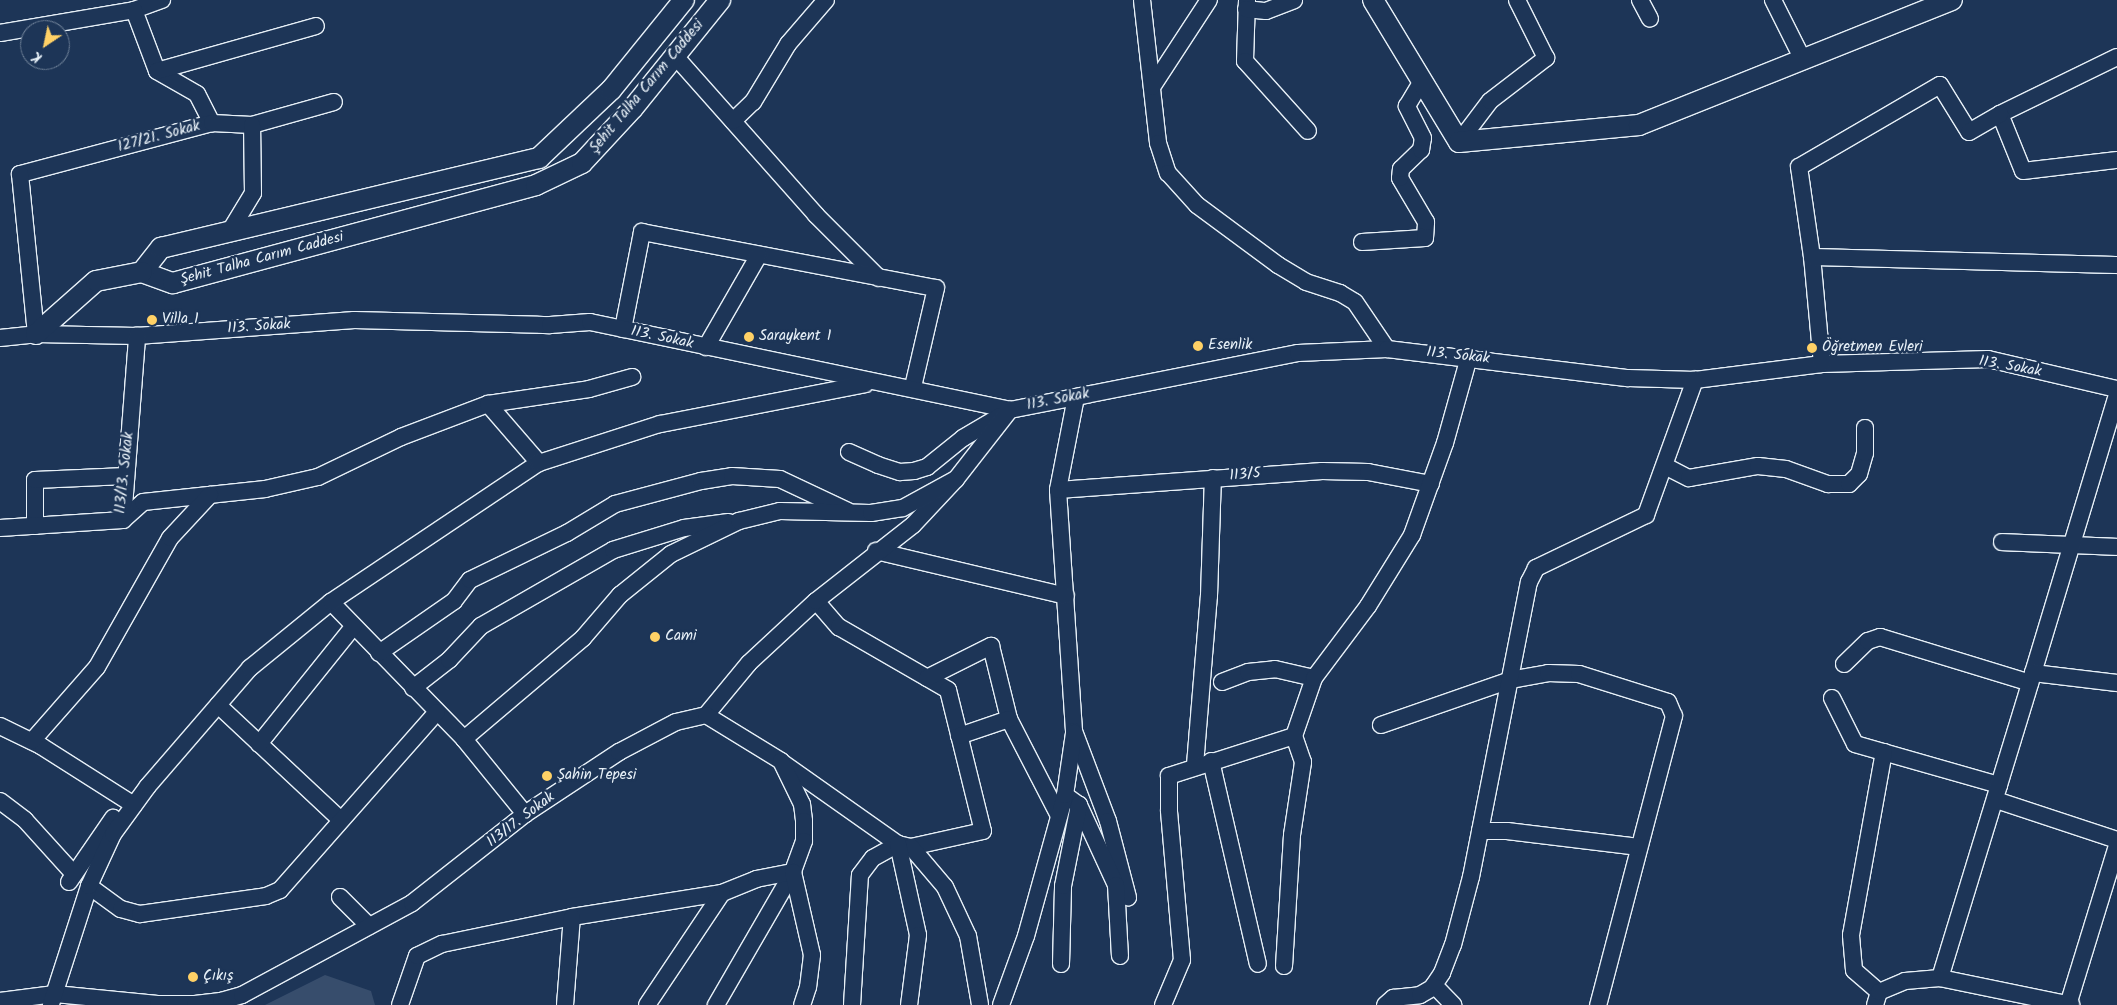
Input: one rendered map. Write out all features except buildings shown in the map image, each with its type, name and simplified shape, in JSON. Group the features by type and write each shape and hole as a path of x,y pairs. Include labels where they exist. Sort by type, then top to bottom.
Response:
{"street":[{"path":"0,33 134,10 162,0"},
{"name":"Şehit Talha Carım Caddesi","path":"684,0 611,90 539,158 161,248 142,272 173,283 536,185 582,163 675,56 718,1"},
{"path":"734,121 759,94 788,44 826,0"},
{"path":"1142,0 1158,143 1168,173 1197,205 1278,264 1306,282 1340,293 1355,302 1387,349"},
{"path":"1152,87 1209,0"},
{"path":"1294,0 1266,11 1246,5 1245,62 1308,131"},
{"path":"1373,0 1459,142"},
{"path":"1459,142 1490,101 1546,58 1517,0"},
{"path":"1640,0 1650,19"},
{"path":"1773,0 1802,60"},
{"path":"1459,142 1639,125 1952,0"},
{"path":"134,10 157,71 316,26"},
{"path":"654,37 675,56 816,215 879,278"},
{"path":"1822,364 1812,258 1799,167 1940,85 1969,132 2000,114 2117,56"},
{"name":"127/21. Sokak","path":"36,334 20,174 212,123 197,94 157,71"},
{"path":"1362,242 1425,238 1426,222 1400,178 1401,169 1421,150 1423,138 1407,106 1422,81"},
{"path":"212,123 252,125 334,102"},
{"path":"2000,114 2023,171 2117,160"},
{"path":"230,231 253,193 252,125"},
{"path":"416,187 424,216"},
{"path":"623,329 642,232 936,288 913,388"},
{"path":"706,347 759,255"},
{"path":"1812,258 2117,265"},
{"path":"36,334 96,281 142,272"},
{"name":"113. Sokak","path":"0,338 36,334 137,336 354,320 550,325 590,322 873,382 913,388 1010,410 1298,353 1387,349 1469,357 1628,378 1695,380 1822,364 1988,360 2117,389"},
{"name":"113/13. Sokak","path":"0,528 123,520 137,336"},
{"path":"1284,966 1292,835 1303,762 1294,736 1314,678 1396,563 1412,535 1431,484 1469,357"},
{"path":"123,520 142,502 264,489 318,477 401,437 488,404 589,389 632,377"},
{"path":"1385,1005 1393,998 1420,995 1434,985 1453,945 1480,832 1529,582 1536,568 1646,515 1695,380"},
{"path":"0,801 24,820 72,878 131,802 250,668 331,602 539,463 660,424 873,382"},
{"path":"1940,978 2117,395"},
{"path":"1001,1005 1026,936 1065,795 1074,731 1058,490 1076,397"},
{"path":"488,404 539,463"},
{"path":"849,452 878,465 900,472 914,471 927,467 963,438 1010,410"},
{"path":"980,1005 968,936 945,887 905,846 781,761 706,715 749,663 816,601 876,551 913,525 956,479 1010,410"},
{"path":"1665,466 1688,478 1758,466 1786,469 1828,484 1849,484 1859,474 1865,453 1865,428"},
{"name":"113/5","path":"1058,490 1322,471 1368,472 1431,484"},
{"path":"35,526 35,480 126,476"},
{"path":"379,653 454,601 470,580 566,533 615,504 701,480 732,476 780,479 848,511"},
{"path":"1213,478 1203,763 1258,964"},
{"path":"413,688 449,660 481,626 614,550 684,528 739,521 780,511 821,514 848,511 871,513 903,508 956,479"},
{"path":"32,742 97,667 170,538 210,495"},
{"path":"464,739 583,638 620,595 652,568 671,554 739,521"},
{"path":"2002,542 2117,547"},
{"path":"876,551 1066,596"},
{"path":"816,601 839,627 948,690 983,832 905,846 873,858 860,875 852,1005"},
{"path":"331,602 464,739 526,814"},
{"path":"259,744 354,626"},
{"path":"1844,664 1868,640 1880,637 2031,678 2117,683"},
{"path":"927,678 991,646 1009,719 1059,816"},
{"path":"1222,682 1248,672 1275,669 1314,678"},
{"path":"1381,725 1510,680 1548,673 1579,674 1668,702 1674,716 1598,1005"},
{"path":"1832,698 1855,744 1884,752 1998,792 2117,840"},
{"path":"218,705 340,819"},
{"path":"89,886 120,909 140,914 266,896 280,890 340,819 437,712"},
{"name":"113/17. Sokak","path":"0,1001 53,1000 158,1004 221,1001 242,995 412,903 526,814 619,752 676,722 706,715"},
{"path":"959,736 1009,719"},
{"path":"0,726 32,742 131,802"},
{"path":"1074,731 1108,821 1128,897"},
{"path":"1163,1005 1182,960 1169,810 1169,776 1203,763 1294,736"},
{"path":"1884,752 1851,935 1854,970 1877,998 1906,981 1940,978 2069,1005 2117,846"},
{"path":"716,1005 792,872 804,841 802,804 781,761"},
{"path":"1065,795 1079,805 1116,885 1120,956"},
{"path":"53,1000 89,886 113,834 131,802"},
{"path":"1061,964 1063,886 1079,805"},
{"path":"1480,832 1507,831 1639,847"},
{"path":"905,846 918,935 909,1005"},
{"path":"400,1005 417,956 442,944 572,917 722,893 756,879 792,872"},
{"path":"792,872 812,955 808,987 802,1005"},
{"path":"647,1005 722,893"},
{"path":"340,897 369,926"},
{"path":"565,1005 572,917"},
{"path":"1434,985 1453,1005"}],"shaded area":[{"path":"325,975 371,991 375,1005 265,1005"}],"place":[{"name":"Villa 1","path":"152,320"},
{"name":"Saraykent 1","path":"749,337"},
{"name":"Esenlik","path":"1198,346"},
{"name":"Öğretmen Evleri","path":"1812,348"},
{"name":"Cami","path":"655,637"},
{"name":"Şahin Tepesi","path":"547,776"},
{"name":"Çıkış","path":"193,977"}]}
